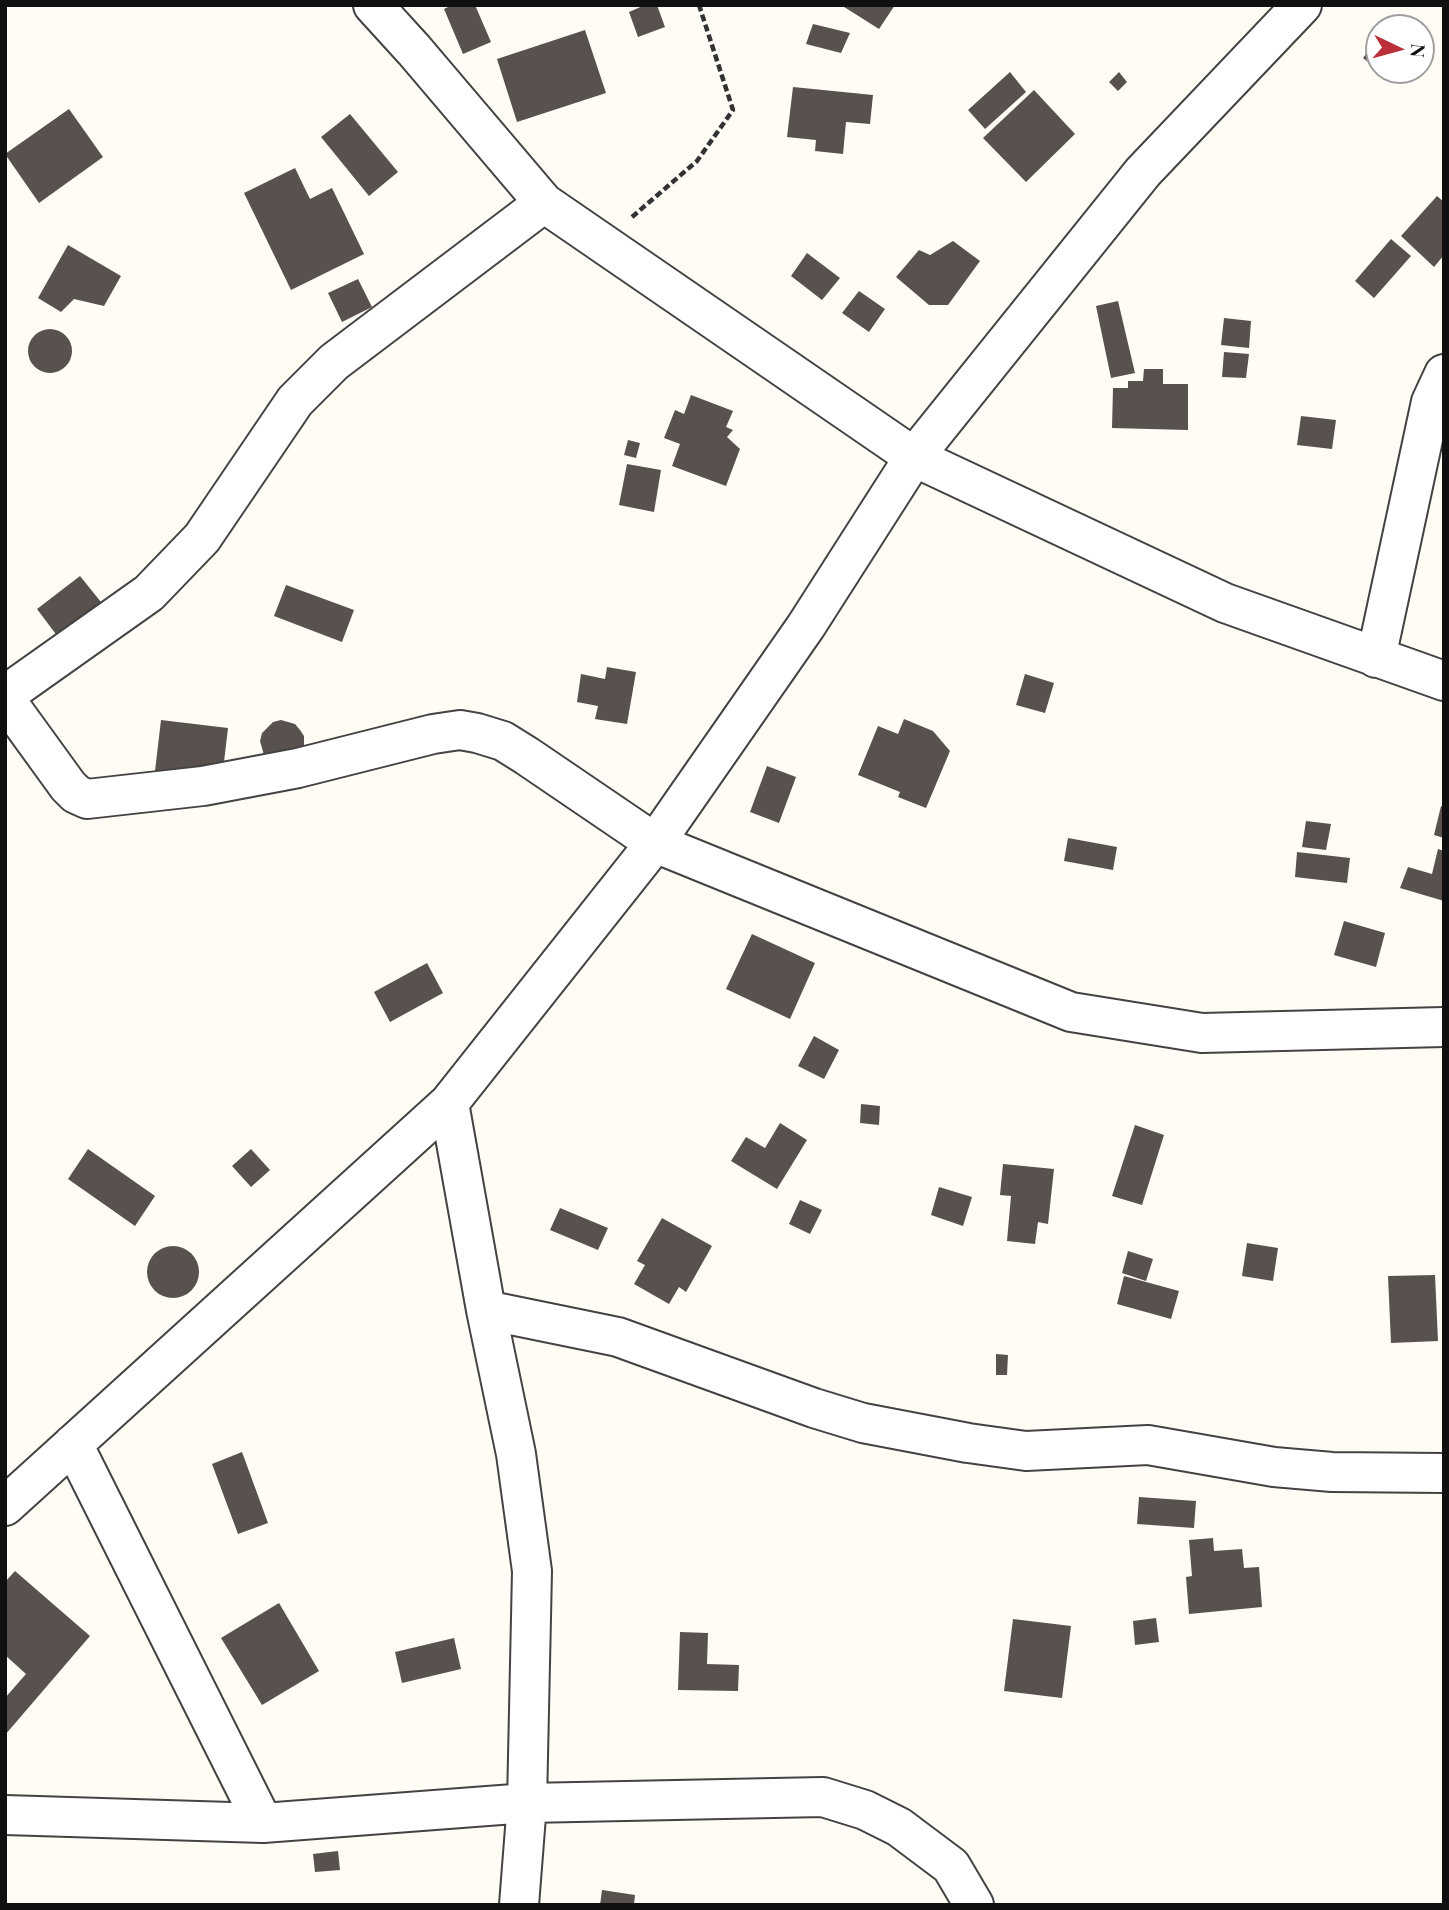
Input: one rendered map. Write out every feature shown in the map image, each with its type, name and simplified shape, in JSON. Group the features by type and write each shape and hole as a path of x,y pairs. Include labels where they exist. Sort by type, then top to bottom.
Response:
{"street":[{"path":"373,5 544,202 914,457 1225,603 1444,681"},
{"path":"5,1506 449,1103 656,843 806,626 914,457 1143,172 1302,5"},
{"path":"544,202 334,362 295,401 202,538 149,593 5,697 76,794 88,799 203,786 298,768 433,734 460,730 478,733 503,741 656,843 1071,1012 1202,1033 1444,1027"},
{"path":"1376,658 1431,402 1444,374"},
{"path":"449,1103 486,1310 516,1454 532,1571 527,1803 519,1905"},
{"path":"486,1310 618,1337 863,1423 968,1443 1026,1451 1148,1445 1274,1467 1332,1472 1444,1473"},
{"path":"73,1444 263,1822"},
{"path":"5,1815 263,1822 527,1803 823,1797 864,1810 900,1827 951,1866 974,1905"}],"path":[{"path":"600,241 697,161 733,110 699,5"}],"building":[{"path":"452,5 475,5 491,42 463,54 444,9"},
{"path":"645,5 657,5 665,27 638,37 629,12"},
{"path":"841,5 895,5 879,29"},
{"path":"813,24 850,33 841,53 806,44"},
{"path":"585,30 606,93 517,122 497,59"},
{"path":"1010,72 1026,92 985,129 968,110"},
{"path":"1119,72 1127,82 1118,91 1109,82"},
{"path":"793,87 873,95 870,124 846,122 843,154 815,151 816,140 787,137"},
{"path":"1034,90 1075,134 1026,182 983,138"},
{"path":"69,109 103,157 39,203 5,154"},
{"path":"350,114 398,172 369,196 321,137"},
{"path":"295,168 310,199 332,188 364,254 291,290 244,193"},
{"path":"1437,196 1444,202 1444,255 1434,267 1401,236"},
{"path":"1391,239 1411,256 1374,298 1355,281"},
{"path":"953,241 980,261 948,305 929,305 896,277 919,250 930,255"},
{"path":"68,245 121,276 104,306 74,299 61,312 38,298"},
{"path":"807,253 840,278 822,300 791,276"},
{"path":"358,279 372,307 342,322 328,293"},
{"path":"859,291 885,309 869,332 842,313"},
{"path":"1118,301 1135,373 1111,378 1096,306"},
{"path":"1224,318 1251,321 1249,348 1221,345"},
{"path":"50,329 65,336 72,351 65,366 50,373 35,366 28,351 35,336"},
{"path":"1224,352 1249,354 1246,378 1222,377"},
{"path":"1144,369 1163,369 1163,384 1188,384 1188,430 1112,428 1113,388 1128,388 1128,381 1143,381"},
{"path":"691,395 733,411 726,427 733,430 727,437 740,449 726,486 672,466 680,444 664,438 675,410 684,414"},
{"path":"1301,416 1336,420 1332,449 1297,445"},
{"path":"628,440 640,443 636,458 624,455"},
{"path":"627,464 661,470 654,512 619,505"},
{"path":"80,576 105,607 61,641 37,609"},
{"path":"286,585 354,610 342,642 274,616"},
{"path":"607,667 636,672 627,724 595,719 598,706 577,702 581,674 605,679"},
{"path":"1025,674 1054,683 1045,713 1016,705"},
{"path":"904,719 933,731 950,751 926,808 898,797 900,792 858,775 878,726 898,734"},
{"path":"161,720 228,728 222,779 155,771"},
{"path":"281,720 295,724 300,730 304,736 304,749 264,755 260,741 262,733 273,722"},
{"path":"767,766 796,777 779,823 750,812"},
{"path":"1441,806 1444,807 1444,838 1434,835"},
{"path":"1306,821 1331,824 1326,850 1302,847"},
{"path":"1068,838 1117,847 1113,870 1064,861"},
{"path":"1438,849 1444,851 1444,901 1400,888 1408,867 1432,874"},
{"path":"1297,852 1350,858 1347,883 1295,877"},
{"path":"1344,921 1385,933 1376,967 1334,955"},
{"path":"752,934 815,963 790,1019 726,989"},
{"path":"427,963 443,993 390,1022 374,992"},
{"path":"814,1036 839,1050 824,1079 798,1066"},
{"path":"861,1104 880,1106 879,1125 860,1123"},
{"path":"780,1123 807,1140 777,1189 731,1161 746,1137 765,1148"},
{"path":"1135,1125 1164,1135 1142,1205 1112,1196"},
{"path":"88,1149 155,1196 135,1226 68,1179"},
{"path":"251,1149 270,1170 251,1187 232,1166"},
{"path":"1003,1164 1054,1169 1048,1224 1038,1222 1035,1244 1007,1241 1011,1196 1000,1195"},
{"path":"939,1187 972,1197 963,1226 931,1215"},
{"path":"800,1200 822,1210 810,1234 789,1224"},
{"path":"560,1208 608,1228 598,1250 550,1230"},
{"path":"662,1218 712,1246 686,1292 679,1287 669,1304 634,1284 645,1265 637,1261"},
{"path":"1247,1243 1278,1248 1273,1281 1242,1276"},
{"path":"173,1246 192,1253 199,1272 192,1291 173,1298 154,1291 147,1272 154,1253"},
{"path":"1128,1251 1153,1259 1146,1281 1122,1273"},
{"path":"1435,1275 1438,1341 1391,1343 1388,1276"},
{"path":"1124,1276 1179,1291 1171,1319 1117,1304"},
{"path":"996,1354 1008,1355 1007,1375 996,1375"},
{"path":"242,1452 268,1523 238,1534 212,1464"},
{"path":"1139,1497 1196,1501 1194,1528 1137,1524"},
{"path":"1213,1538 1214,1551 1242,1549 1244,1568 1259,1567 1262,1607 1189,1614 1186,1577 1192,1576 1189,1540"},
{"path":"15,1571 90,1636 5,1735 5,1698 26,1674 5,1655 5,1582"},
{"path":"279,1603 319,1671 262,1705 221,1638"},
{"path":"1156,1618 1159,1642 1135,1645 1133,1621"},
{"path":"1013,1619 1071,1626 1062,1698 1004,1691"},
{"path":"680,1632 708,1633 707,1664 739,1665 738,1691 678,1690"},
{"path":"454,1638 461,1669 402,1683 395,1652"},
{"path":"338,1851 340,1870 315,1872 313,1854"},
{"path":"602,1890 635,1895 634,1905 600,1905"}]}
